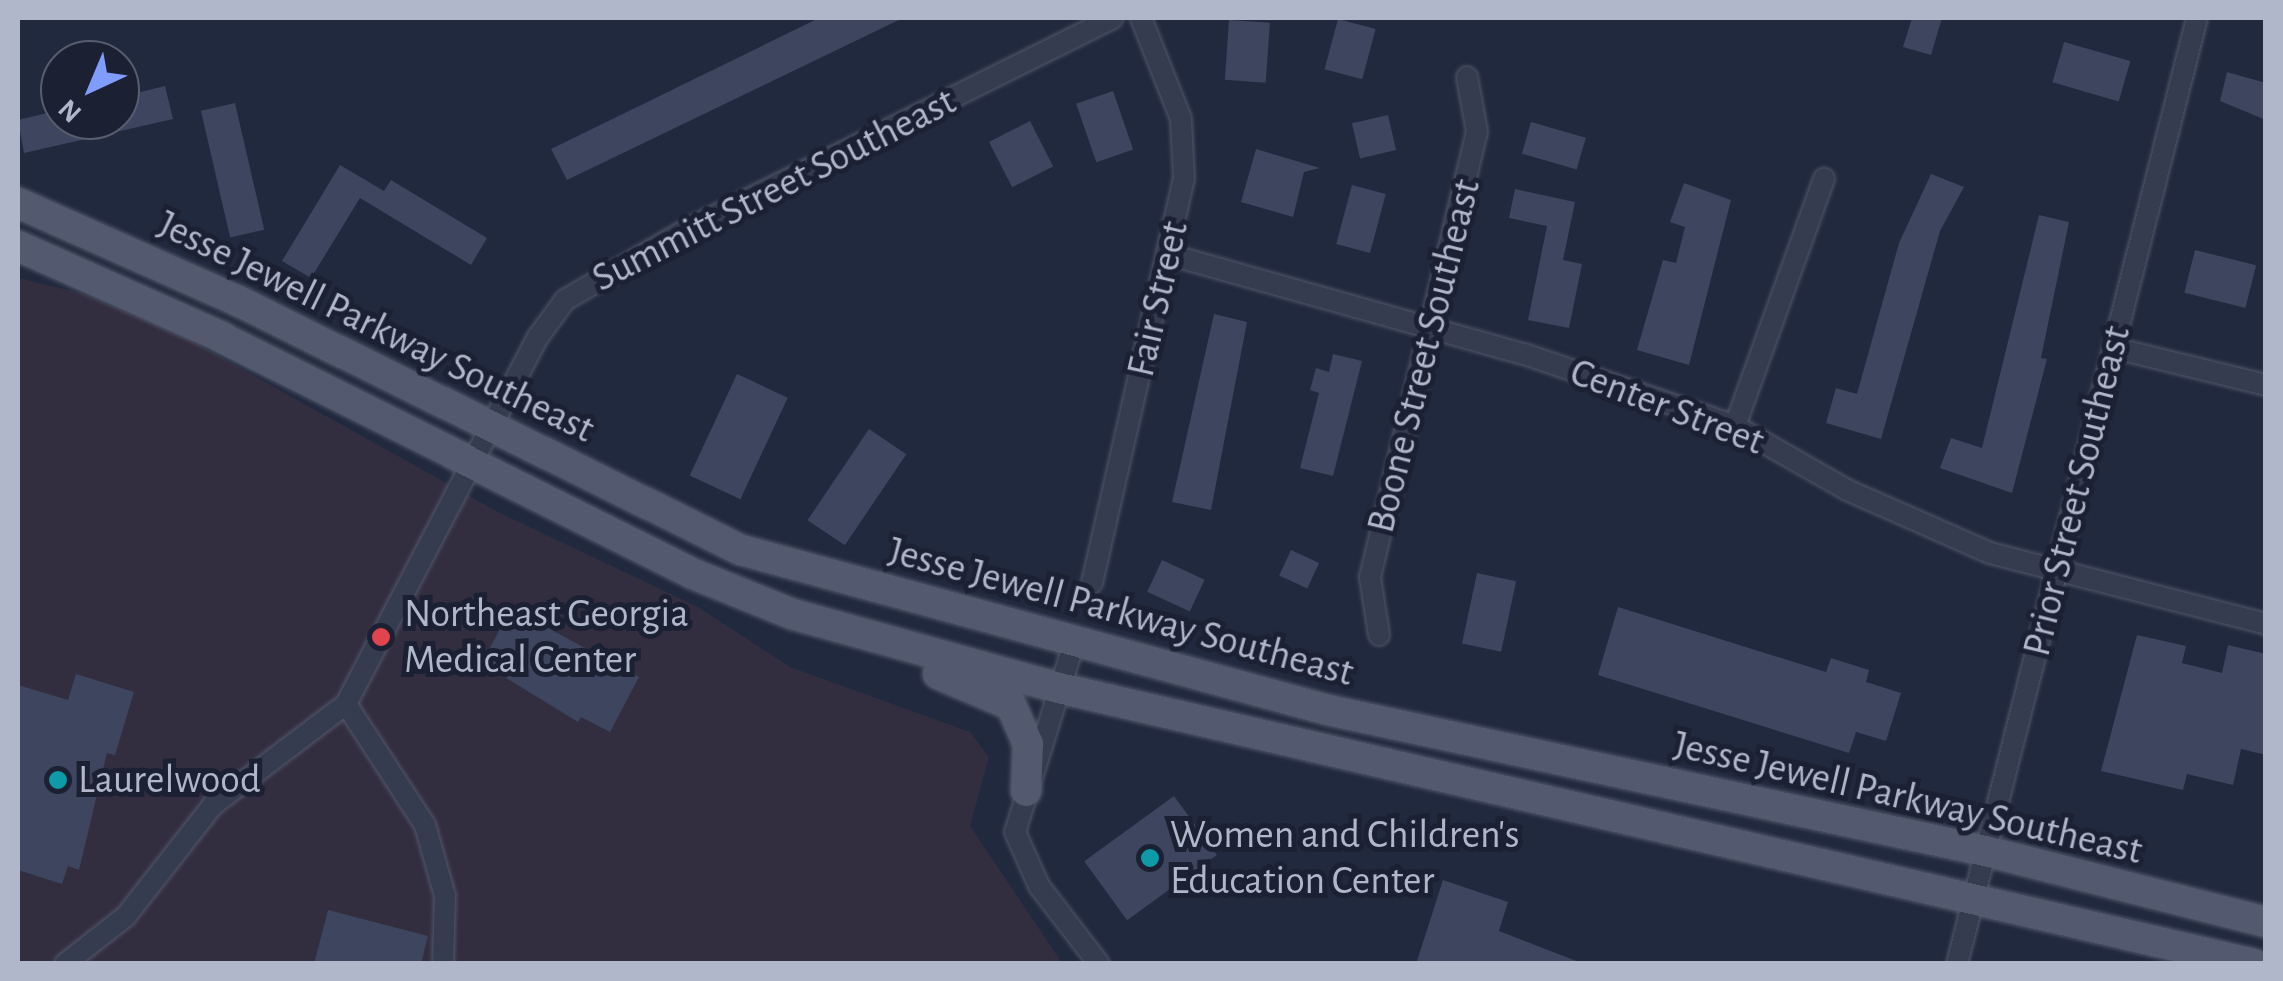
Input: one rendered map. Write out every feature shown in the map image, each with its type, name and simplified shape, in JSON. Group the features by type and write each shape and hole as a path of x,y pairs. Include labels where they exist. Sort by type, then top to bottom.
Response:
{"main road":[{"name":"Jesse Jewell Parkway Southeast","path":"18,203 492,424 741,550 1348,714 1985,851 2266,922"},
{"name":"Jesse Jewell Parkway Southeast","path":"18,246 691,574 792,614 1059,688 1975,896 2254,964"},
{"path":"792,614 869,653 1011,704 1028,744 1026,791"}],"street":[{"name":"Summitt Street Southeast","path":"346,704 538,337 566,300 597,278 1113,18"},
{"name":"Fair Street","path":"1092,583 1171,255 1184,179 1180,118 1142,18"},
{"name":"Prior Street Southeast","path":"1957,964 2197,18"},
{"name":"Boone Street Southeast","path":"1379,635 1370,577 1434,329 1477,132 1467,77"},
{"path":"1735,426 1824,180"},
{"name":"Center Street","path":"1171,255 1434,329 1735,426 1933,532 2056,575 2266,624"},
{"path":"2114,348 2266,385"},
{"path":"1074,643 1015,832 1023,859 1099,964"},
{"path":"65,964 126,916 213,805 346,704 425,825 445,896 444,964"}],"shaded area":[{"name":"Northeast Georgia Medical Center","path":"18,278 81,293 181,335 500,513 698,607 790,667 970,732 989,757 970,826 1062,963 18,964"}],"building":[{"path":"819,18 903,18 567,180 551,149"},
{"path":"1912,18 1942,18 1931,55 1903,47"},
{"path":"1338,19 1376,29 1362,79 1325,69"},
{"path":"1229,20 1270,23 1266,83 1225,80"},
{"path":"2064,42 2130,61 2119,101 2052,82"},
{"path":"2227,72 2266,83 2266,120 2220,101"},
{"path":"165,86 173,119 140,127 140,92"},
{"path":"1113,91 1133,150 1096,162 1076,104"},
{"path":"235,103 264,230 230,238 201,111"},
{"path":"40,115 40,140 81,140 24,153 18,120"},
{"path":"1388,115 1396,150 1360,158 1352,123"},
{"path":"1030,121 1053,166 1012,187 989,142"},
{"path":"1531,122 1586,138 1577,169 1522,154"},
{"path":"1256,149 1320,168 1304,172 1293,217 1241,202"},
{"path":"340,165 384,191 391,180 487,238 471,265 360,198 311,278 282,261"},
{"path":"1931,174 1964,187 1940,231 1881,439 1826,423 1836,388 1857,394 1899,243"},
{"path":"1684,183 1731,200 1689,365 1637,350 1663,260 1676,263 1685,227 1670,222"},
{"path":"1352,185 1386,194 1370,253 1336,244"},
{"path":"1515,189 1575,202 1563,260 1582,264 1569,328 1528,320 1547,226 1509,218"},
{"path":"2039,215 2069,222 2041,358 2047,359 2012,493 1940,468 1951,438 1982,448"},
{"path":"2195,250 2256,265 2245,308 2184,293"},
{"path":"1214,314 1247,322 1211,510 1172,502"},
{"path":"1333,354 1362,361 1333,476 1300,468 1319,393 1310,390 1316,368 1329,372"},
{"path":"737,374 788,398 740,499 690,476"},
{"path":"869,429 906,454 845,545 807,520"},
{"path":"1291,550 1319,563 1307,588 1279,575"},
{"path":"1162,560 1205,580 1190,612 1147,592"},
{"path":"1477,573 1516,581 1501,652 1462,643"},
{"path":"1618,607 1826,672 1831,658 1869,670 1866,682 1901,693 1886,741 1856,732 1849,753 1598,675"},
{"path":"511,608 639,677 610,732 581,717 578,722 482,663"},
{"path":"2137,635 2186,646 2182,663 2222,673 2228,645 2266,654 2266,755 2241,749 2233,785 2187,774 2183,790 2101,771"},
{"name":"Laurelwood","path":"76,674 134,692 115,755 107,753 79,870 68,866 62,884 18,870 18,685 68,700"},
{"name":"Women and Children's Education Center","path":"1174,796 1217,855 1127,920 1084,861"},
{"path":"1443,880 1508,902 1499,931 1584,964 1416,964"},
{"path":"328,910 428,936 421,964 314,964"}],"place":[{"name":"Northeast Georgia Medical Center","path":"381,637"},
{"name":"Laurelwood","path":"58,780"},
{"name":"Women and Children's Education Center","path":"1150,858"}]}
